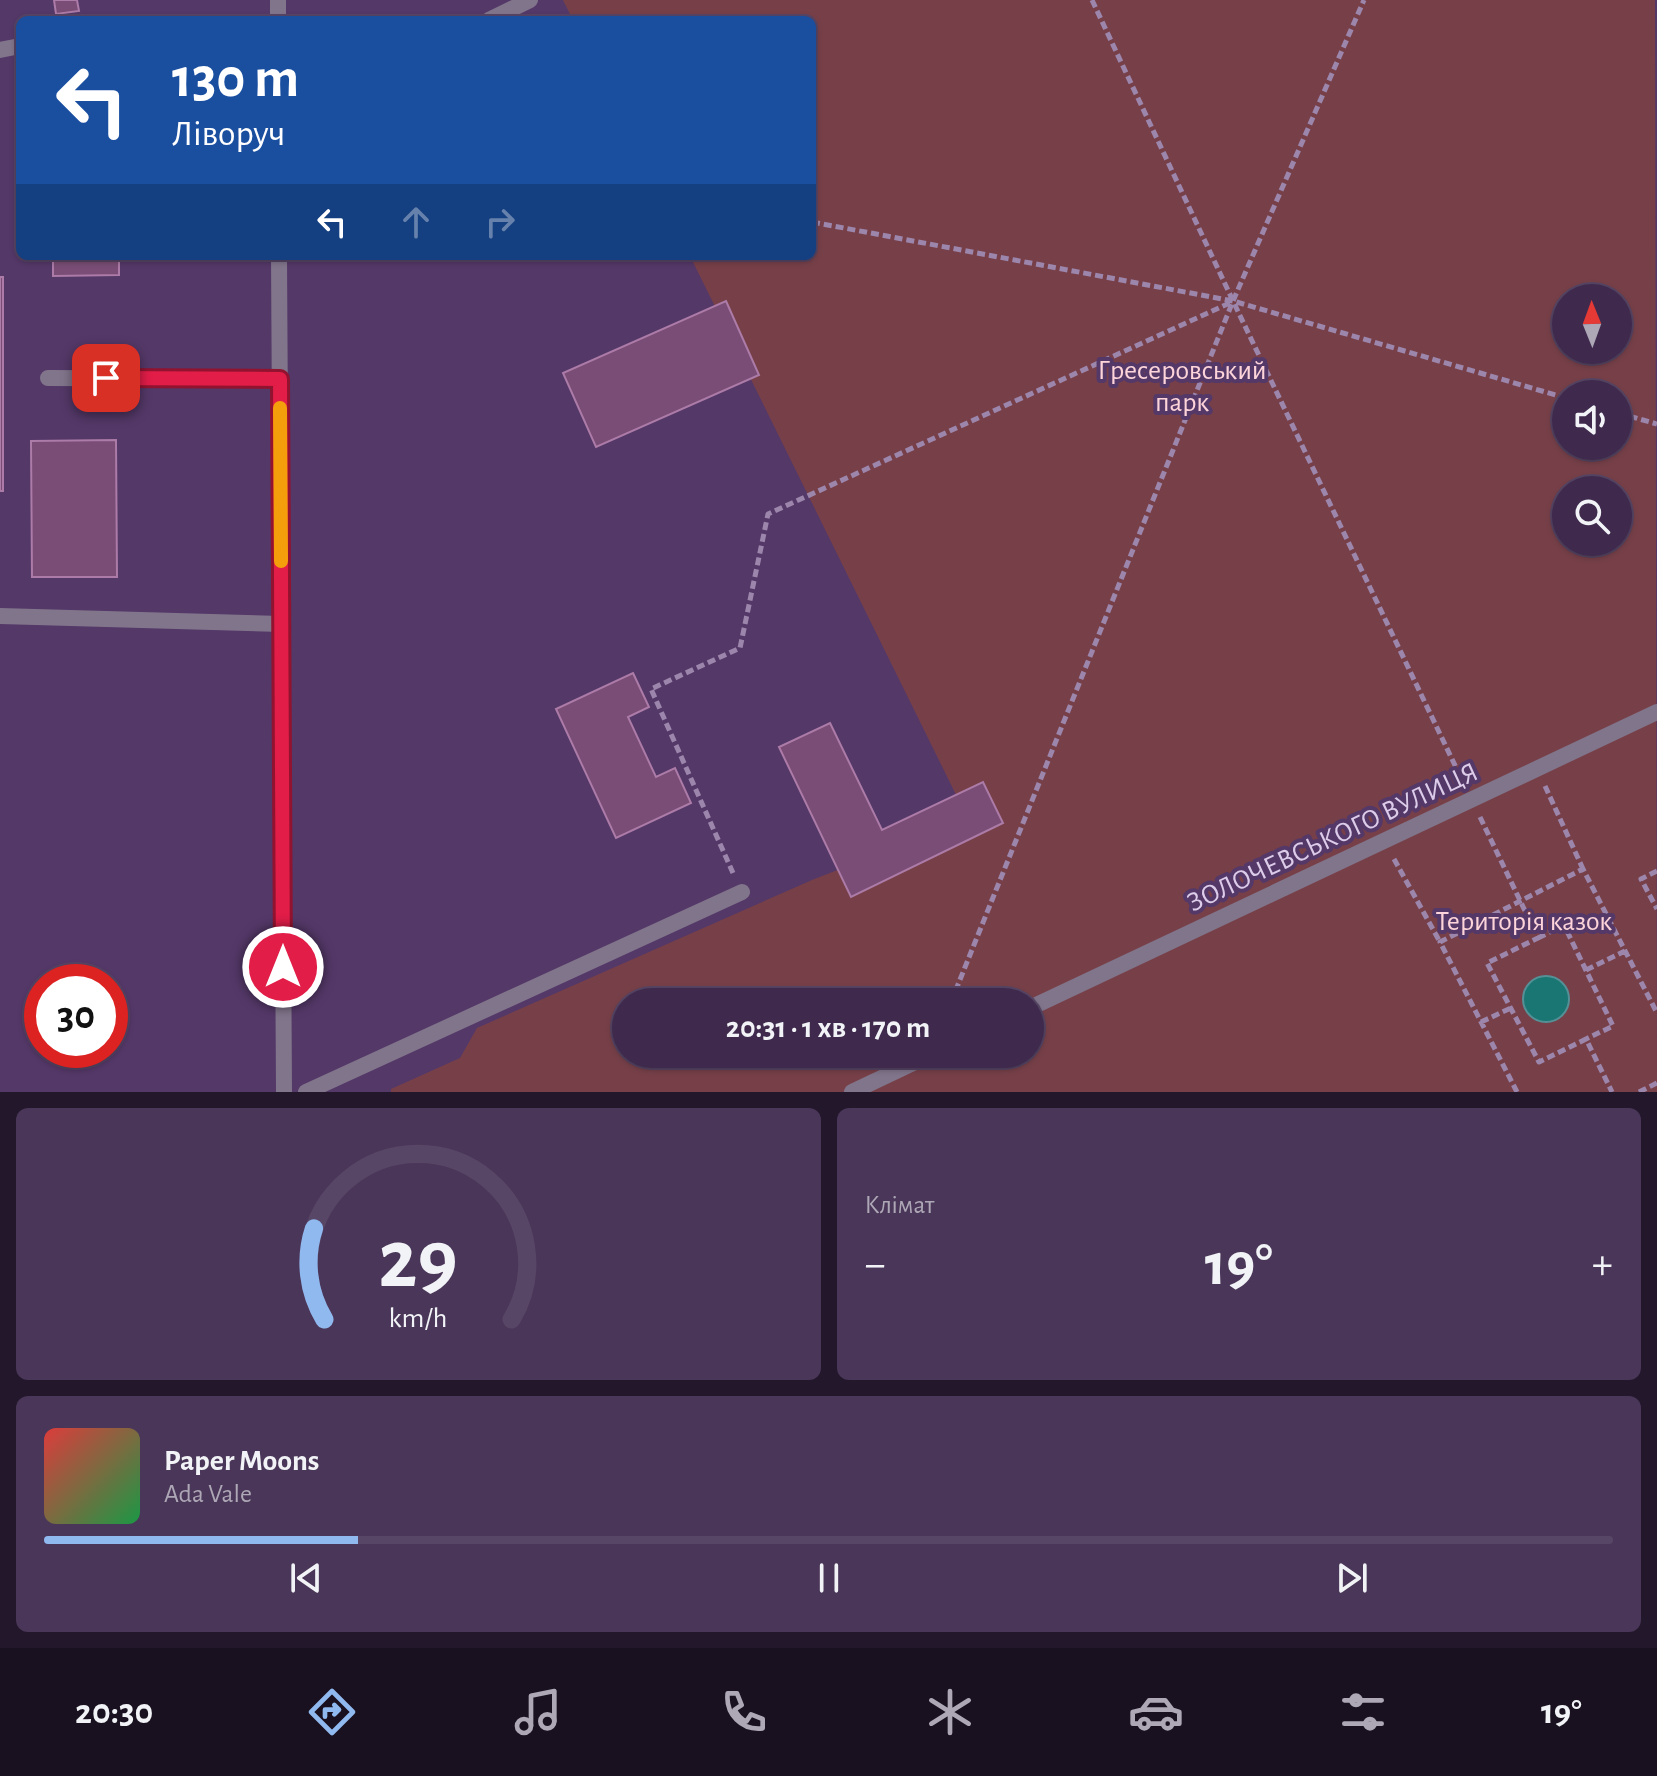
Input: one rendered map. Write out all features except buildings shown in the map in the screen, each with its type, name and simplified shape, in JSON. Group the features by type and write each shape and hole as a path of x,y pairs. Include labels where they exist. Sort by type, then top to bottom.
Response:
{"street":[{"path":"497,16 530,0"},
{"path":"279,260 284,1092"},
{"path":"48,378 280,379"},
{"path":"0,616 282,624"},
{"name":"ЗОЛОЧЕВСЬКОГО ВУЛИЦЯ","path":"1044,1001 1657,712"},
{"path":"306,1092 742,892"},
{"path":"852,1092 903,1068"}],"path":[{"path":"1092,0 1538,938"},
{"path":"957,988 1233,301 1364,0"},
{"path":"816,223 1233,301 1552,394"},
{"path":"742,892 651,689 740,648 768,514 1233,301"},
{"path":"1632,417 1657,424"},
{"path":"1537,769 1583,869 1657,1013"},
{"path":"1383,841 1440,942 1517,1092"},
{"path":"1440,942 1583,869"},
{"path":"1657,871 1641,879 1657,909"},
{"path":"1564,925 1586,970 1613,1026 1539,1062 1487,963 1564,925"},
{"path":"1586,970 1625,951"},
{"path":"1481,1022 1511,1008"},
{"path":"1586,1039 1612,1092"},
{"path":"1639,1092 1657,1083"}],"green space":[{"name":"Гресеровський парк","path":"563,0 1655,0 1657,1092 391,1092 391,1089 460,1058 477,1028 812,880 968,819 692,260 816,260 816,16 571,16"}],"shaded area":[{"path":"1546,976 1563,982 1569,999 1563,1016 1546,1022 1529,1016 1523,999 1529,982"}],"slow traffic":[{"path":"280,408 281,561"}],"route":[{"path":"106,378 280,379 283,967"}],"park label":[{"name":"Територія казок","path":"1524,920"}]}
